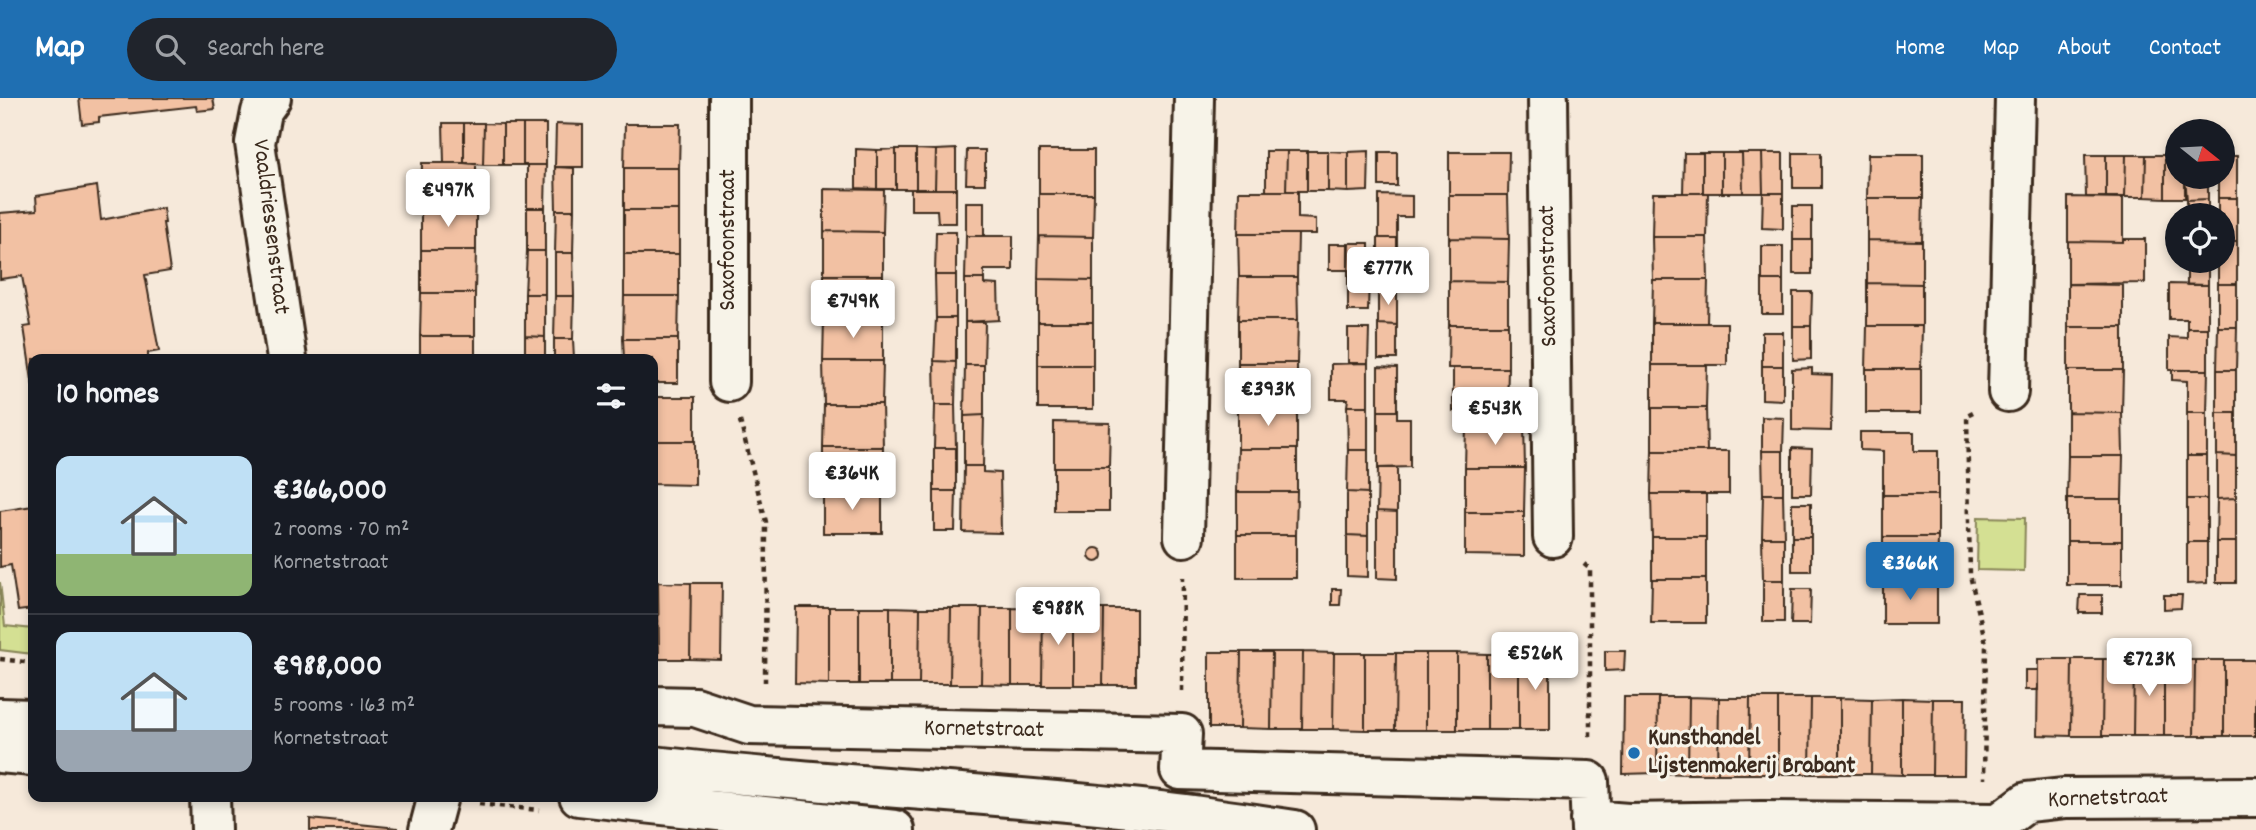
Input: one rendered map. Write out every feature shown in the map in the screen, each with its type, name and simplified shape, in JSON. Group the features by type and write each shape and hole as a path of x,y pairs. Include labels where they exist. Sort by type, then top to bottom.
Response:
{"street":[{"name":"Vaaldriessenstraat","path":"271,98 261,112 255,143 286,354"},
{"name":"Saxofoonstraat","path":"729,98 729,382"},
{"path":"1184,537 1194,98"},
{"name":"Saxofoonstraat","path":"1548,98 1553,537"},
{"path":"2008,392 2015,98"},
{"name":"Kornetstraat","path":"658,706 695,707 756,725 1589,781 1590,825 1628,822 1999,823 2027,802 2065,798 2256,797"},
{"path":"0,718 28,719"},
{"path":"746,776 756,725"},
{"path":"1168,821 1181,752"},
{"path":"0,753 28,756"},
{"path":"658,767 1028,798 1168,821 1295,830"},
{"path":"211,802 211,830"},
{"path":"429,830 436,802"},
{"path":"635,802 895,830"}],"path":[{"path":"729,382 766,522 756,725"},
{"path":"1984,822 1986,644 1970,575 1967,415 2008,392"},
{"path":"1181,752 1184,537"},
{"path":"1553,537 1590,569 1589,781"},
{"path":"0,659 28,662"}],"green space":[{"path":"1978,517 2025,518 2024,571 1977,570"},
{"path":"0,582 5,626 28,628 28,653 0,650"}],"building":[{"path":"79,98 213,98 215,109 197,111 196,106 99,117 99,122 82,124"},
{"path":"443,123 464,123 464,163 444,163"},
{"path":"464,123 484,123 483,165 464,163"},
{"path":"484,123 503,124 503,165 483,165"},
{"path":"503,124 523,124 523,165 503,165"},
{"path":"523,124 546,124 546,165 523,165"},
{"path":"556,124 583,125 583,167 555,167"},
{"path":"625,124 680,124 679,168 624,168"},
{"path":"856,149 877,150 877,189 856,188"},
{"path":"896,149 896,189 877,189 877,150"},
{"path":"896,149 916,149 916,189 896,189"},
{"path":"916,149 936,150 935,189 916,189"},
{"path":"956,149 956,189 935,189 936,150"},
{"path":"967,150 985,150 985,184 966,184"},
{"path":"1039,150 1094,150 1094,194 1039,194"},
{"path":"1266,151 1287,151 1286,191 1266,191"},
{"path":"1287,151 1307,151 1307,191 1286,191"},
{"path":"1307,151 1328,151 1328,191 1307,191"},
{"path":"1328,151 1348,152 1348,192 1328,191"},
{"path":"1369,151 1368,191 1348,192 1348,152"},
{"path":"1379,152 1397,152 1397,186 1379,186"},
{"path":"1449,152 1509,152 1508,195 1449,195"},
{"path":"1684,153 1703,153 1703,193 1683,193"},
{"path":"1703,153 1722,153 1722,193 1703,193"},
{"path":"1722,153 1742,153 1743,193 1722,193"},
{"path":"1742,153 1762,153 1763,193 1743,193"},
{"path":"1762,153 1783,153 1783,193 1763,193"},
{"path":"1793,153 1821,153 1821,188 1793,188"},
{"path":"1868,154 1923,154 1923,198 1867,198"},
{"path":"2085,155 2106,155 2106,197 2086,197"},
{"path":"2106,155 2126,155 2125,197 2106,197"},
{"path":"2126,155 2146,155 2145,197 2125,197"},
{"path":"2146,155 2165,155 2165,198 2145,197"},
{"path":"2237,156 2237,198 2218,198 2218,189 2235,189"},
{"path":"422,163 476,163 476,207 421,207"},
{"path":"527,165 546,165 545,208 527,208"},
{"path":"555,167 574,168 574,210 556,210"},
{"path":"624,168 679,168 679,210 624,210"},
{"path":"97,186 101,220 163,208 170,271 145,275 159,351 148,354 28,354 24,327 31,326 22,276 0,279 0,213 37,210 36,196"},
{"path":"824,189 884,190 883,232 824,231"},
{"path":"911,189 956,189 956,223 938,223 937,210 911,210"},
{"path":"2165,189 2185,189 2185,198 2165,198"},
{"path":"2186,189 2208,189 2208,199 2187,200"},
{"path":"1239,191 1298,191 1298,218 1316,219 1316,234 1238,234"},
{"path":"1653,193 1708,193 1707,237 1652,237"},
{"path":"1763,193 1783,193 1783,229 1762,228"},
{"path":"1039,194 1094,194 1093,237 1039,236"},
{"path":"1379,195 1412,196 1412,217 1397,217 1397,238 1379,238"},
{"path":"1449,195 1508,195 1509,239 1449,238"},
{"path":"2068,197 2123,198 2123,242 2068,241"},
{"path":"1867,198 1923,198 1922,241 1867,240"},
{"path":"2218,198 2237,198 2237,241 2235,203 2218,203"},
{"path":"2208,199 2208,203 2187,203 2187,200"},
{"path":"966,202 984,202 984,236 966,236"},
{"path":"1793,206 1812,206 1812,240 1793,240"},
{"path":"421,207 476,207 476,250 421,250"},
{"path":"527,208 545,208 545,251 527,251"},
{"path":"556,210 574,210 573,253 555,253"},
{"path":"624,210 679,210 679,254 624,254"},
{"path":"824,231 883,232 883,275 824,275"},
{"path":"936,232 956,232 956,275 935,275"},
{"path":"1238,234 1298,234 1297,277 1239,277"},
{"path":"966,236 1013,236 1013,270 984,270 984,279 965,279"},
{"path":"1039,236 1093,237 1093,280 1038,279"},
{"path":"1652,237 1707,237 1708,280 1653,280"},
{"path":"1378,238 1397,238 1397,272 1378,272"},
{"path":"1449,238 1509,239 1508,282 1449,281"},
{"path":"2123,239 2145,239 2145,283 2068,284 2068,241 2123,242"},
{"path":"1793,240 1812,240 1812,274 1793,274"},
{"path":"1867,240 1922,241 1922,284 1867,283"},
{"path":"2237,241 2237,284 2218,284 2218,273 2235,273"},
{"path":"1348,243 1369,243 1369,277 1348,277"},
{"path":"1329,244 1349,244 1348,270 1329,270"},
{"path":"1762,246 1783,246 1783,280 1762,280"},
{"path":"421,250 476,250 475,293 421,293"},
{"path":"527,251 545,251 545,294 525,294"},
{"path":"555,253 573,253 574,296 555,296"},
{"path":"624,254 679,254 679,296 624,296"},
{"path":"2187,273 2208,273 2208,285 2187,285"},
{"path":"824,275 883,275 883,318 824,318"},
{"path":"935,275 956,275 956,318 936,318"},
{"path":"1239,277 1297,277 1298,320 1238,320"},
{"path":"1348,277 1369,277 1368,311 1348,311"},
{"path":"965,279 984,279 984,284 998,285 999,320 965,322"},
{"path":"1038,279 1093,280 1093,322 1038,322"},
{"path":"1653,280 1708,280 1707,323 1652,323"},
{"path":"1762,280 1783,280 1783,314 1762,314"},
{"path":"1449,281 1508,282 1508,325 1449,325"},
{"path":"1867,283 1922,284 1922,326 1867,326"},
{"path":"2068,284 2123,285 2123,327 2068,327"},
{"path":"2169,284 2208,285 2208,328 2187,328 2187,319 2169,319"},
{"path":"2218,284 2237,284 2237,327 2218,327"},
{"path":"1378,290 1397,290 1397,325 1378,324"},
{"path":"1793,292 1812,292 1811,326 1793,326"},
{"path":"421,293 475,293 475,336 420,336"},
{"path":"525,294 545,294 545,337 525,336"},
{"path":"555,296 574,296 573,339 554,339"},
{"path":"624,296 679,296 678,339 623,339"},
{"path":"824,318 883,318 883,361 823,361"},
{"path":"936,318 956,318 956,362 934,361"},
{"path":"1238,320 1298,320 1297,363 1238,363"},
{"path":"965,322 985,322 984,365 965,365"},
{"path":"1038,322 1093,322 1093,365 1038,365"},
{"path":"1652,323 1727,323 1727,365 1652,365"},
{"path":"1378,324 1397,325 1397,359 1378,359"},
{"path":"1449,325 1508,325 1508,368 1448,368"},
{"path":"1793,326 1811,326 1811,359 1793,360"},
{"path":"1867,326 1922,326 1921,369 1866,369"},
{"path":"2068,327 2123,327 2123,370 2068,370"},
{"path":"2218,327 2237,327 2236,370 2217,370"},
{"path":"2187,328 2208,328 2208,370 2169,370 2169,337 2187,338"},
{"path":"1348,329 1369,329 1368,363 1348,363"},
{"path":"1762,332 1783,332 1783,366 1762,366"},
{"path":"420,336 475,336 475,354 420,354"},
{"path":"525,336 545,337 545,354 525,354"},
{"path":"554,339 573,339 574,354 554,354"},
{"path":"623,339 678,339 678,383 658,383 658,354 624,354"},
{"path":"823,361 883,361 882,404 824,404"},
{"path":"934,361 956,362 955,405 935,405"},
{"path":"1238,363 1297,363 1297,406 1238,406"},
{"path":"1368,363 1368,406 1347,406 1348,399 1331,399 1331,364"},
{"path":"965,365 984,365 984,415 964,416"},
{"path":"1038,365 1093,365 1093,409 1038,409"},
{"path":"1652,365 1707,365 1706,408 1652,408"},
{"path":"1762,366 1783,366 1783,400 1762,399"},
{"path":"1378,367 1397,368 1397,411 1378,411"},
{"path":"1453,368 1508,368 1507,411 1453,411"},
{"path":"1812,368 1812,374 1832,375 1831,431 1792,430 1792,369"},
{"path":"1866,369 1921,369 1921,413 1866,413"},
{"path":"2068,370 2123,370 2122,413 2068,412"},
{"path":"2172,370 2208,370 2207,413 2187,413 2187,381 2172,380"},
{"path":"2217,370 2236,370 2236,413 2217,413"},
{"path":"658,397 695,397 695,441 658,441"},
{"path":"824,404 882,404 883,447 823,447"},
{"path":"935,405 955,405 956,448 934,448"},
{"path":"1238,406 1297,406 1297,449 1238,449"},
{"path":"1347,406 1368,406 1368,450 1348,450"},
{"path":"1652,408 1706,408 1707,451 1652,451"},
{"path":"1378,411 1397,411 1397,418 1410,418 1410,467 1378,468"},
{"path":"2068,412 2122,413 2123,456 2068,456"},
{"path":"2187,413 2207,413 2207,456 2187,456"},
{"path":"2217,413 2236,413 2236,456 2217,455"},
{"path":"984,415 983,466 964,466 964,416"},
{"path":"1762,417 1784,418 1783,451 1762,451"},
{"path":"1054,422 1110,423 1109,467 1054,467"},
{"path":"1466,425 1524,425 1525,468 1465,468"},
{"path":"1860,432 1914,432 1914,451 1938,451 1938,495 1883,495 1883,451 1860,450"},
{"path":"658,441 695,441 695,485 658,484"},
{"path":"823,447 883,447 882,491 823,490"},
{"path":"934,448 956,448 956,491 934,491"},
{"path":"1792,448 1812,449 1811,494 1792,494"},
{"path":"1238,449 1297,449 1297,492 1237,492"},
{"path":"1348,450 1368,450 1368,493 1347,492"},
{"path":"1652,451 1729,451 1729,494 1651,494"},
{"path":"1762,451 1783,451 1783,494 1763,494"},
{"path":"2217,455 2236,456 2236,498 2217,499"},
{"path":"2068,456 2123,456 2122,499 2067,499"},
{"path":"2187,456 2207,456 2207,499 2187,499"},
{"path":"964,466 983,466 983,472 1000,473 1001,533 963,532"},
{"path":"1054,467 1109,467 1109,511 1054,511"},
{"path":"1378,468 1397,468 1397,512 1377,511"},
{"path":"1465,468 1525,468 1524,512 1465,512"},
{"path":"823,490 882,491 882,533 823,533"},
{"path":"934,491 956,491 955,531 934,531"},
{"path":"1237,492 1297,492 1296,535 1237,535"},
{"path":"1347,492 1368,493 1368,536 1347,535"},
{"path":"1651,494 1706,494 1706,537 1652,537"},
{"path":"1763,494 1783,494 1784,537 1762,537"},
{"path":"1883,495 1938,495 1938,537 1883,537"},
{"path":"2236,498 2236,542 2216,542 2217,499"},
{"path":"2067,499 2122,499 2122,541 2067,541"},
{"path":"2187,499 2207,499 2207,542 2187,542"},
{"path":"1792,503 1811,503 1811,537 1792,537"},
{"path":"28,507 28,610 18,611 11,565 0,567 0,511"},
{"path":"1377,511 1397,512 1397,579 1377,578"},
{"path":"1465,512 1524,512 1524,556 1465,555"},
{"path":"1237,535 1296,535 1296,578 1237,578"},
{"path":"1347,535 1368,536 1368,577 1347,576"},
{"path":"1652,537 1706,537 1706,579 1652,579"},
{"path":"1762,537 1784,537 1784,580 1763,580"},
{"path":"1792,537 1811,537 1811,571 1792,571"},
{"path":"1883,537 1938,537 1937,580 1883,580"},
{"path":"2067,541 2122,541 2122,585 2067,585"},
{"path":"2187,542 2207,542 2207,583 2187,584"},
{"path":"2216,542 2236,542 2236,583 2216,583"},
{"path":"1096,548 1101,550 1101,560 1096,562 1091,560 1089,555 1091,550"},
{"path":"1652,579 1706,579 1706,623 1651,623"},
{"path":"1763,580 1784,580 1784,622 1763,622"},
{"path":"1883,580 1937,580 1937,624 1883,624"},
{"path":"658,582 659,659 658,659"},
{"path":"658,582 691,583 690,659 659,659"},
{"path":"691,583 722,583 721,660 690,659"},
{"path":"1332,589 1341,589 1340,605 1332,605"},
{"path":"1792,589 1811,589 1810,624 1791,624"},
{"path":"2080,595 2102,595 2102,613 2079,613"},
{"path":"2164,595 2182,595 2181,608 2164,609"},
{"path":"796,607 829,607 829,684 795,683"},
{"path":"829,607 859,607 859,684 829,684"},
{"path":"859,607 890,607 890,684 859,684"},
{"path":"890,607 920,608 919,684 890,684"},
{"path":"920,608 951,608 950,684 919,684"},
{"path":"951,608 982,608 981,684 950,684"},
{"path":"982,608 1012,608 1012,685 981,684"},
{"path":"1012,608 1043,609 1042,685 1012,685"},
{"path":"1043,609 1073,609 1073,685 1042,685"},
{"path":"1073,609 1104,609 1103,685 1073,685"},
{"path":"1104,609 1136,609 1136,685 1103,685"},
{"path":"1605,651 1625,651 1624,670 1605,671"},
{"path":"1209,652 1241,652 1240,728 1209,728"},
{"path":"1241,652 1272,652 1271,729 1240,728"},
{"path":"1272,652 1303,652 1302,729 1271,729"},
{"path":"1303,652 1334,653 1333,729 1302,729"},
{"path":"1334,653 1365,653 1365,730 1333,729"},
{"path":"1365,653 1396,653 1395,730 1365,730"},
{"path":"1396,653 1426,653 1426,730 1395,730"},
{"path":"1426,653 1457,653 1457,730 1426,730"},
{"path":"1457,653 1487,654 1487,730 1457,730"},
{"path":"1487,654 1519,654 1519,730 1487,730"},
{"path":"1519,654 1550,654 1550,730 1519,730"},
{"path":"2038,659 2072,659 2071,736 2037,735"},
{"path":"2072,659 2103,659 2102,736 2071,736"},
{"path":"2103,659 2134,659 2133,736 2102,736"},
{"path":"2134,659 2164,660 2164,736 2133,736"},
{"path":"2164,660 2195,660 2194,736 2164,736"},
{"path":"2195,660 2224,660 2224,736 2194,736"},
{"path":"2224,660 2255,660 2255,736 2224,736"},
{"path":"2256,660 2256,736 2255,736"},
{"path":"2025,670 2038,670 2038,690 2025,690"},
{"path":"1624,697 1658,697 1657,773 1623,774"},
{"path":"1658,697 1689,697 1688,774 1657,773"},
{"path":"1689,697 1719,698 1718,774 1688,774"},
{"path":"1719,698 1750,698 1749,774 1718,774"},
{"path":"1750,698 1778,698 1778,774 1749,774"},
{"path":"1778,698 1811,698 1810,774 1778,774"},
{"path":"1811,698 1840,698 1840,774 1810,774"},
{"path":"1840,698 1872,699 1871,774 1840,774"},
{"path":"1902,698 1933,699 1932,775 1902,775"},
{"path":"1902,698 1902,775 1871,774 1872,699"},
{"path":"1933,699 1965,699 1964,775 1932,775"},
{"path":"310,819 397,828 397,830 310,830"}],"place":[{"name":"Kunsthandel Lijstenmakerij Brabant","path":"1634,753"}]}
